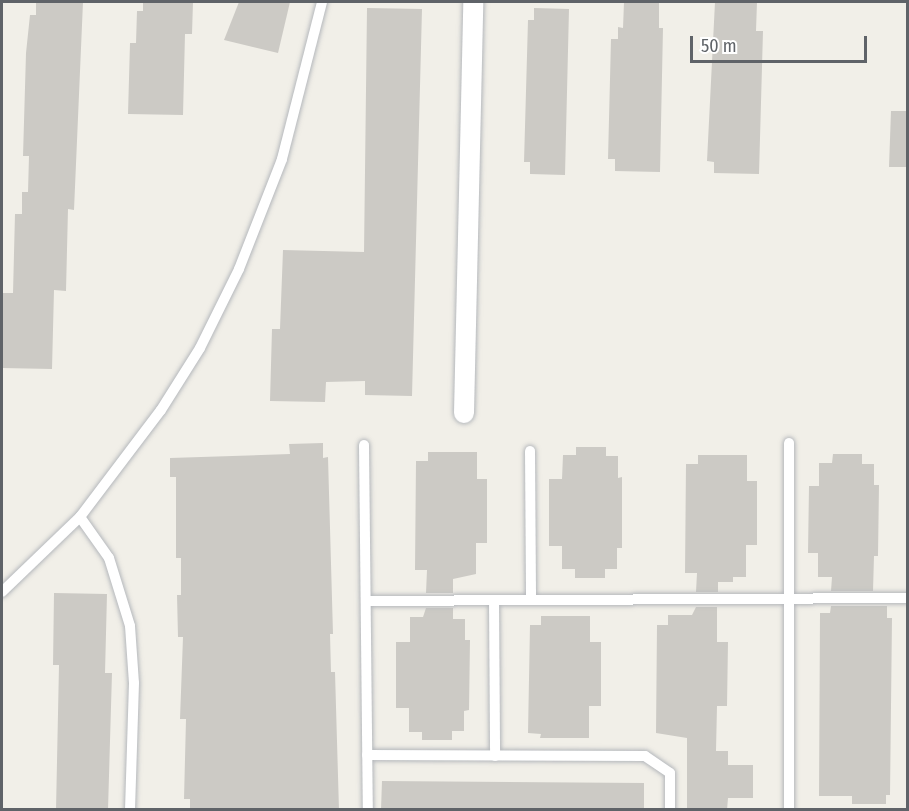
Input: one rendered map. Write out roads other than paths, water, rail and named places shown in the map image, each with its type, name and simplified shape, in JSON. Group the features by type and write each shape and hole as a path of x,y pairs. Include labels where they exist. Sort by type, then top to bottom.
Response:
{"street":[{"path":"464,413 473,2"}],"lane":[{"path":"2,592 80,517 161,410 200,348 239,269 282,159 322,2"},
{"path":"789,443 789,810"},
{"path":"364,445 368,810"},
{"path":"530,451 531,600"},
{"path":"80,517 109,558 130,626 134,683 130,810"},
{"path":"366,601 908,598"},
{"path":"494,600 495,756"},
{"path":"367,755 645,756 670,773 670,810"}]}
